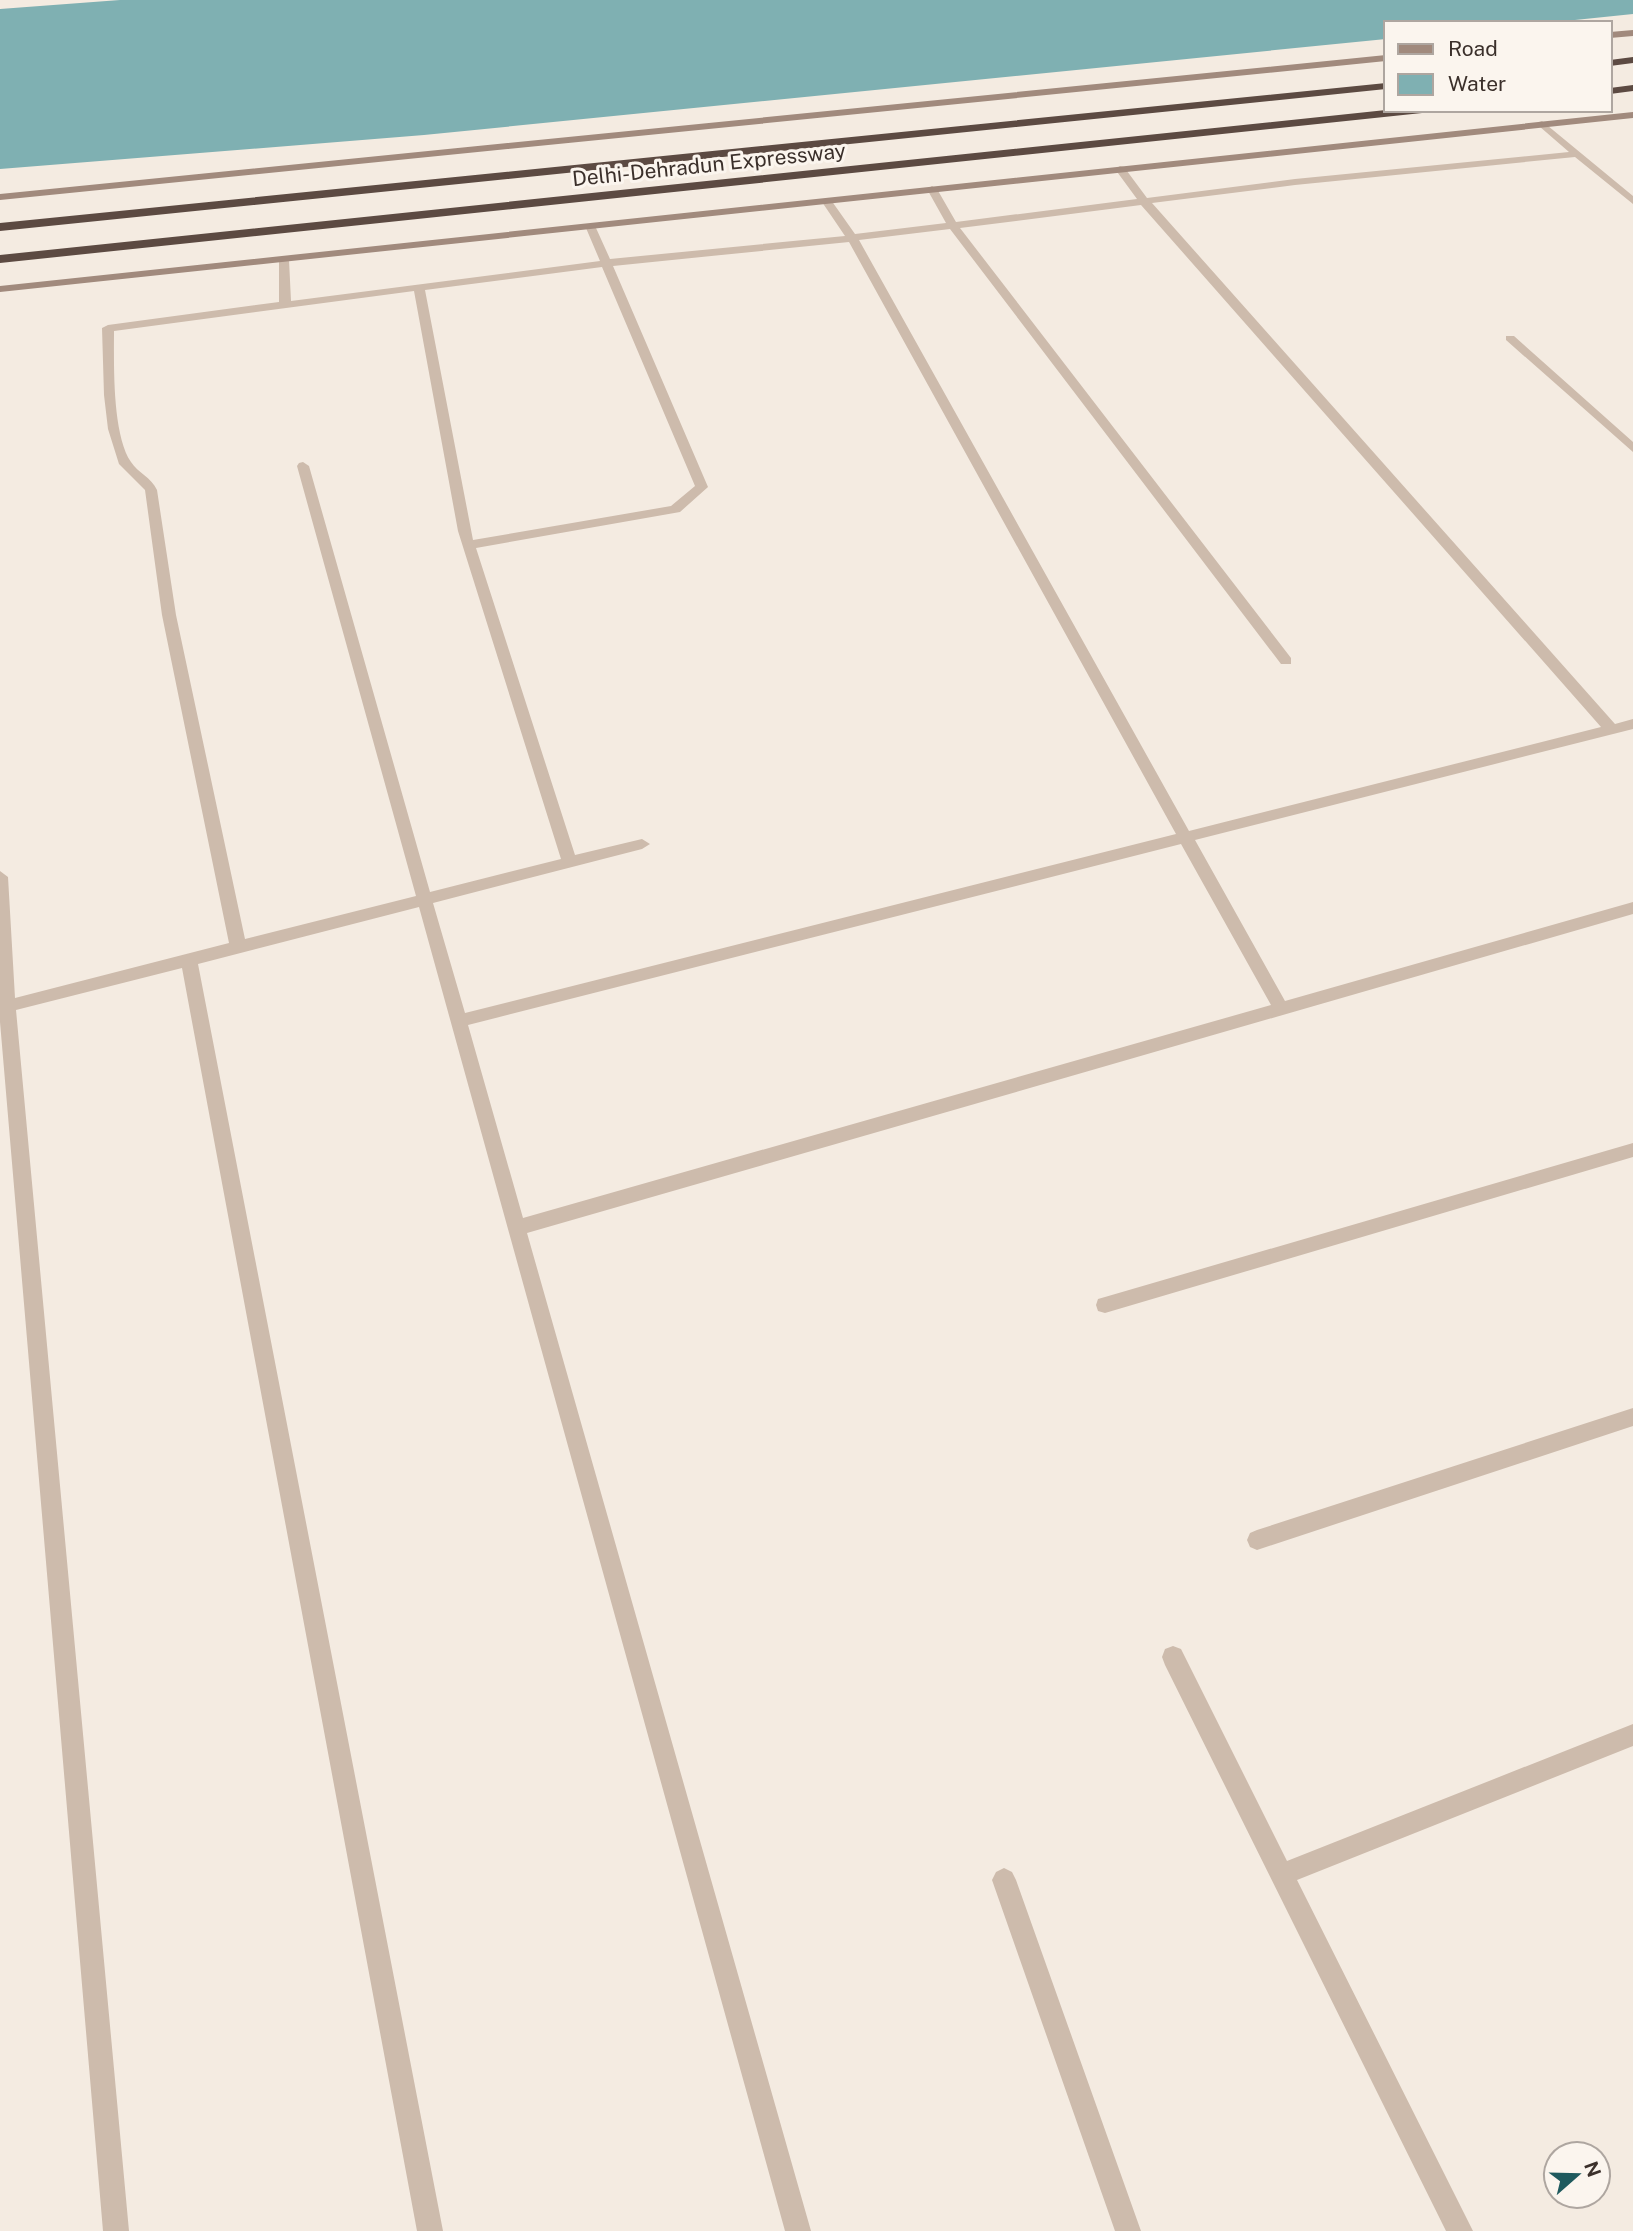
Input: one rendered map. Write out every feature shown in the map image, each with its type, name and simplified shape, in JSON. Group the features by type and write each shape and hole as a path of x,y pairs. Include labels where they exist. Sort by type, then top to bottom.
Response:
{"highway":[{"path":"1612,63 1633,60"},
{"name":"Delhi-Dehradun Expressway","path":"0,227 1384,86"},
{"path":"1612,91 1633,88"},
{"name":"Delhi-Dehradun Expressway","path":"0,258 1403,112"}],"street":[{"path":"1612,35 1633,33"},
{"path":"0,197 1384,58"},
{"path":"0,289 1633,115"},
{"path":"1542,124 1633,201"},
{"path":"238,946 169,615 151,490 144,477 124,462 116,432 108,372 108,328 285,300 419,288 604,260 850,236 1142,198 1573,152"},
{"path":"1120,169 1142,198 1612,730"},
{"path":"932,189 952,223 1286,662"},
{"path":"827,202 850,236 1281,1009"},
{"path":"468,545 676,509 702,487 591,228"},
{"path":"285,260 285,300"},
{"path":"419,288 468,545 570,863"},
{"path":"1510,338 1633,448"},
{"path":"303,466 798,2231"},
{"path":"458,1021 1633,724"},
{"path":"4,1007 642,844"},
{"path":"0,877 4,1007 116,2231"},
{"path":"517,1228 1633,908"},
{"path":"189,959 430,2231"},
{"path":"1105,1305 1633,1150"},
{"path":"1257,1540 1633,1417"},
{"path":"1173,1657 1460,2231"},
{"path":"1281,1875 1633,1735"},
{"path":"1004,1880 1128,2231"}],"water":[{"path":"120,0 1633,0 1633,14 1565,21 1384,21 1384,39 424,135 0,169 0,9"}]}
